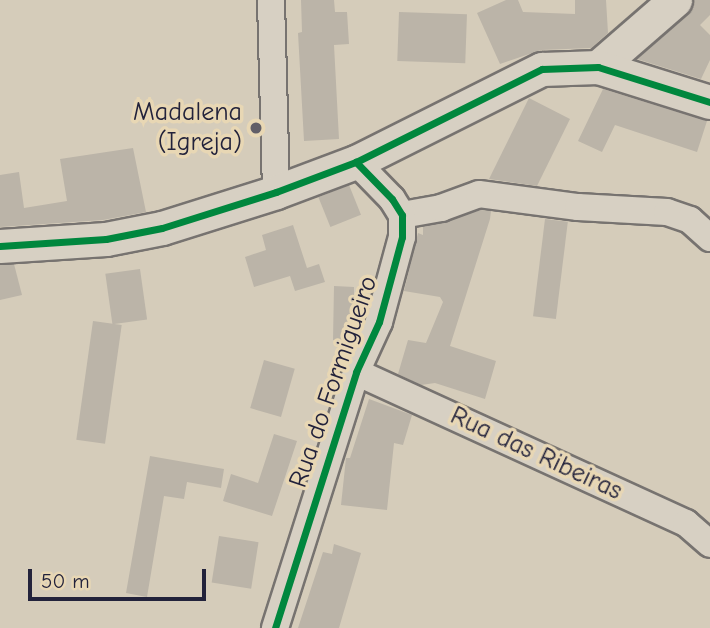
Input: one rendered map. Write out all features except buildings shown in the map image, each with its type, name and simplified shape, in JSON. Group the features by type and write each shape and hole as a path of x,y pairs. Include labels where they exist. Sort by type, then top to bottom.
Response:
{"street":[{"path":"271,0 276,192"},
{"path":"598,66 675,0"},
{"path":"11,245 106,239 162,228 276,192 356,162 542,69 598,66 710,102"},
{"path":"356,162 401,215 441,208 479,194 578,207 667,212 690,220 710,238"},
{"name":"Rua do Formigueiro","path":"275,628 356,372 379,322 402,237 401,215"},
{"name":"Rua das Ribeiras","path":"356,372 686,523 710,544"}],"cycle path":[{"path":"0,246 106,239 162,228 276,192 356,162 542,69 598,67 710,102"},
{"path":"275,628 356,372 379,322 402,237 402,215 392,199 356,162"}],"place":[{"name":"Madalena (Igreja)","path":"256,128"}]}
